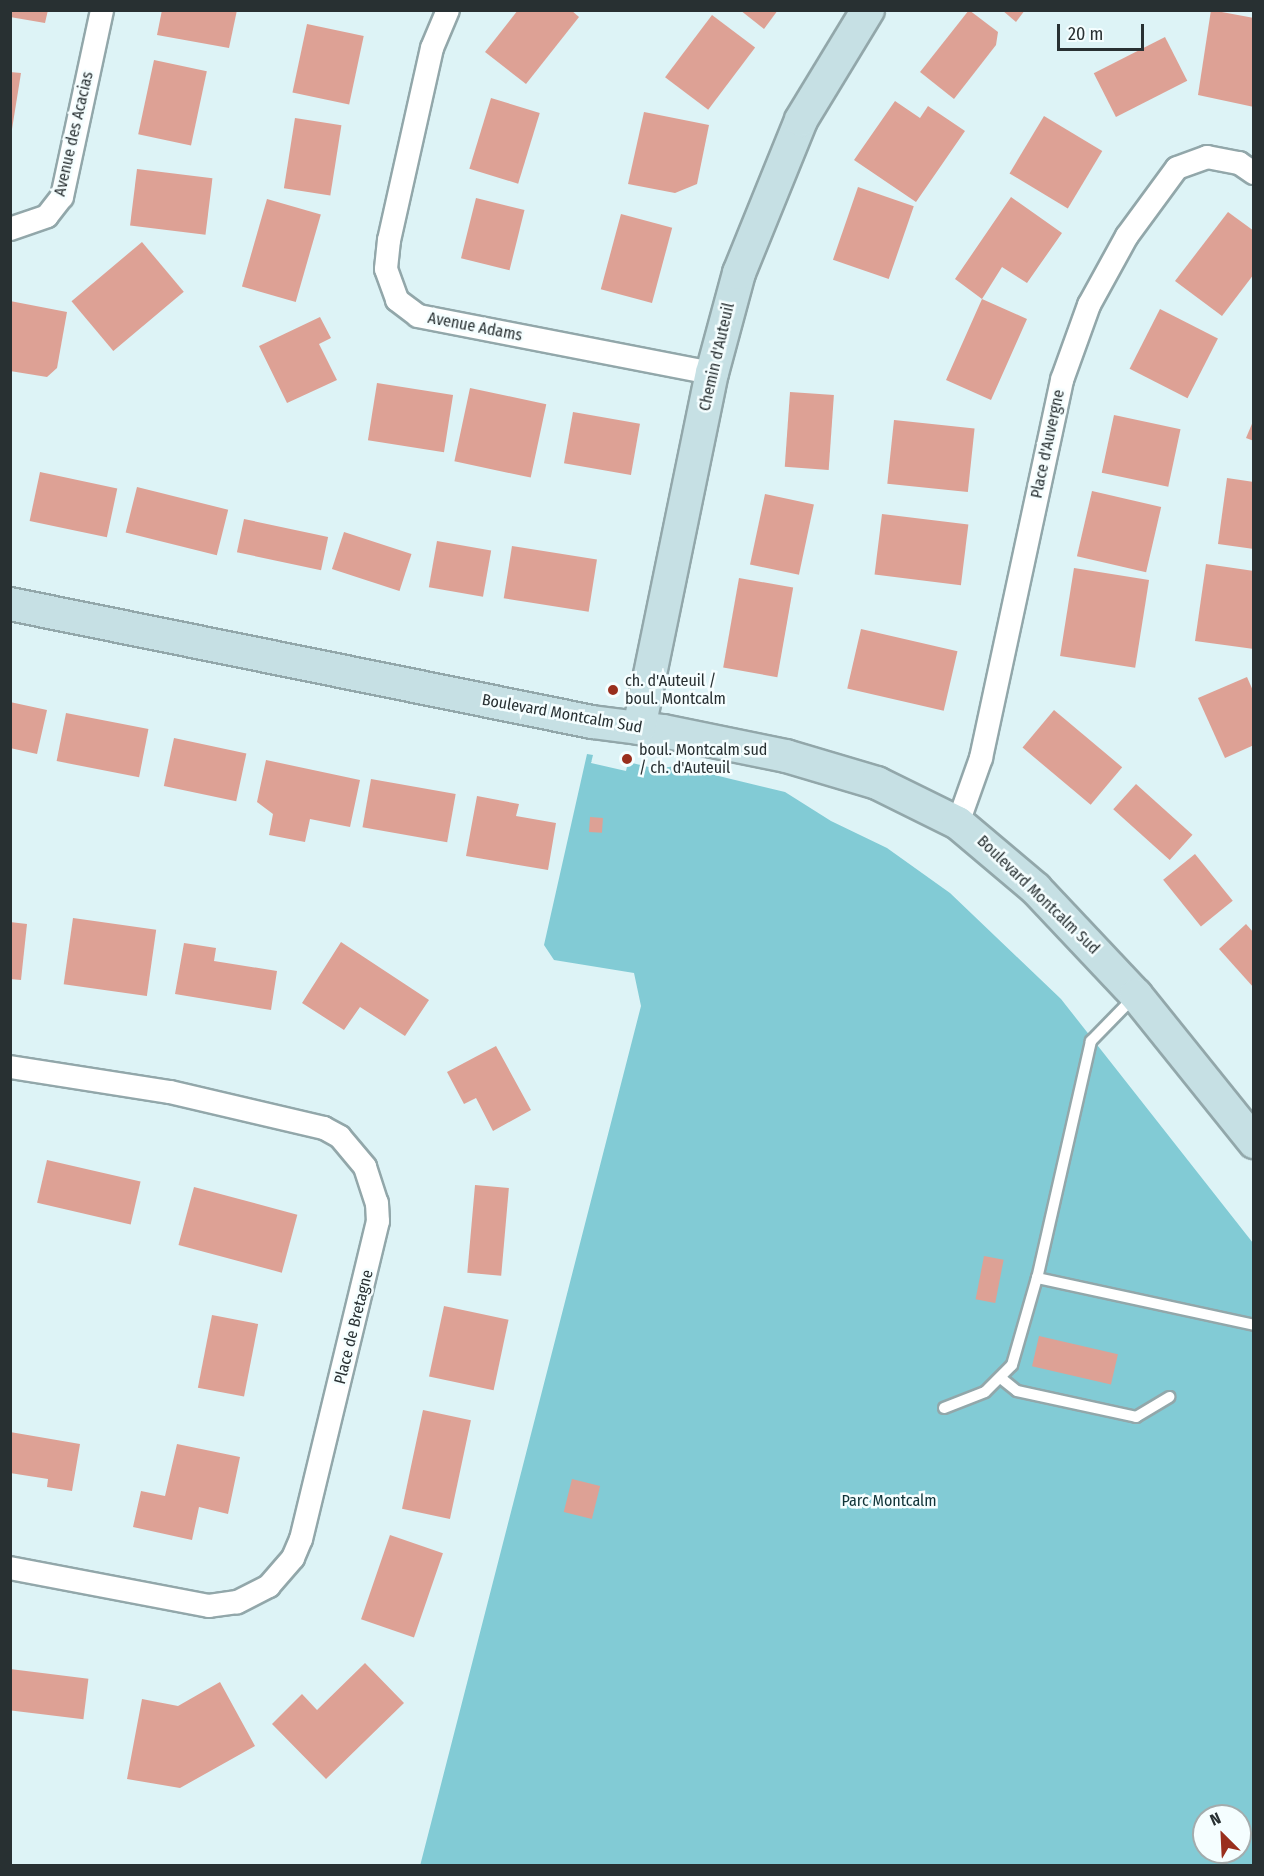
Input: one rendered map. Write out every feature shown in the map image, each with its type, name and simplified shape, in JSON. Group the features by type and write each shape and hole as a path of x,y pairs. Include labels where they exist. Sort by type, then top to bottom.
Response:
{"street":[{"name":"Avenue des Acacias","path":"10,229 42,220 62,197 102,10"},
{"name":"Avenue Adams","path":"448,10 432,48 389,240 386,270 397,300 418,316 712,373"},
{"name":"Chemin d'Auteuil","path":"639,728 712,373 738,273 776,174 817,89 868,10"},
{"name":"Place d'Auvergne","path":"958,823 981,758 1062,380 1089,305 1126,236 1177,168 1207,157 1239,164 1254,173"},
{"name":"Boulevard Montcalm Sud","path":"10,604 592,722 639,728 849,772 958,823 1036,889 1136,995 1254,1142"},
{"name":"Place de Bretagne","path":"10,1066 170,1092 324,1128 339,1137 365,1167 377,1203 378,1221 301,1539 293,1558 269,1586 237,1602 209,1606 10,1568"}],"lane":[{"path":"944,1408 985,1392 1002,1379 1016,1357 1037,1278 1091,1041 1136,995"},
{"path":"1037,1278 1254,1325"},
{"path":"1002,1379 1017,1391 1136,1417 1169,1397"}],"green space":[{"name":"Parc Montcalm","path":"587,754 593,755 591,763 626,771 628,762 657,769 686,764 698,771 785,792 831,821 887,848 950,893 1061,999 1253,1243 1253,1865 420,1866 641,1006 634,973 554,960 544,945"}],"building":[{"path":"10,10 48,10 45,23 10,17"},
{"path":"162,10 237,10 229,48 157,35"},
{"path":"518,10 571,10 579,17 526,84 485,52"},
{"path":"740,10 778,10 764,29"},
{"path":"969,10 998,32 996,45 954,99 920,72"},
{"path":"1002,10 1025,10 1016,22"},
{"path":"1211,10 1254,18 1254,107 1198,95"},
{"path":"712,15 755,47 708,110 665,77"},
{"path":"307,24 364,36 349,105 292,92"},
{"path":"1165,37 1187,81 1116,117 1094,73"},
{"path":"154,60 207,71 191,146 138,134"},
{"path":"10,72 21,73 12,129 10,129"},
{"path":"491,98 540,113 518,184 469,169"},
{"path":"895,101 920,118 928,106 965,131 916,202 854,160"},
{"path":"644,112 709,125 697,184 675,193 628,184"},
{"path":"1044,116 1102,151 1068,208 1009,173"},
{"path":"295,118 341,125 330,195 284,188"},
{"path":"137,169 212,178 205,235 130,226"},
{"path":"858,187 914,206 889,279 833,260"},
{"path":"1011,197 1062,233 1027,283 1002,267 982,299 955,279"},
{"path":"476,198 525,210 510,270 461,258"},
{"path":"267,199 321,214 296,302 242,286"},
{"path":"1228,212 1254,231 1254,274 1222,316 1175,281"},
{"path":"621,214 672,228 652,303 601,289"},
{"path":"142,242 184,292 113,351 72,301"},
{"path":"982,299 1027,319 991,400 946,380"},
{"path":"10,301 67,312 57,368 47,377 10,371"},
{"path":"1160,309 1218,339 1187,398 1130,369"},
{"path":"320,317 331,338 319,344 337,380 287,403 259,346"},
{"path":"377,383 453,395 444,452 368,440"},
{"path":"470,388 546,404 531,478 454,461"},
{"path":"790,392 834,395 829,470 785,467"},
{"path":"573,412 640,424 631,475 564,463"},
{"path":"1114,415 1181,429 1168,487 1102,473"},
{"path":"1254,419 1254,441 1246,438"},
{"path":"894,420 975,428 968,492 887,484"},
{"path":"40,472 117,488 107,537 30,521"},
{"path":"1227,478 1254,482 1254,549 1218,544"},
{"path":"137,487 228,510 217,555 126,533"},
{"path":"1092,491 1161,507 1146,572 1077,556"},
{"path":"765,494 814,504 799,575 750,564"},
{"path":"882,514 968,525 961,585 875,575"},
{"path":"244,519 328,537 321,570 237,552"},
{"path":"344,532 412,554 399,591 332,569"},
{"path":"437,541 491,551 483,597 429,587"},
{"path":"512,546 597,559 589,612 504,598"},
{"path":"1206,564 1254,571 1254,649 1195,641"},
{"path":"1074,568 1149,580 1135,668 1060,656"},
{"path":"739,578 793,588 777,677 723,668"},
{"path":"861,629 957,651 944,711 847,688"},
{"path":"1247,677 1254,693 1254,745 1225,758 1198,698"},
{"path":"10,702 47,710 37,754 10,748"},
{"path":"1054,710 1122,767 1091,805 1023,748"},
{"path":"66,713 148,729 139,777 57,761"},
{"path":"174,738 246,753 236,801 164,786"},
{"path":"266,760 360,780 350,827 310,819 305,842 269,835 273,814 257,802"},
{"path":"371,779 456,794 447,842 362,827"},
{"path":"1136,784 1192,835 1170,860 1113,809"},
{"path":"477,796 519,804 516,816 556,823 548,870 466,856"},
{"path":"590,817 603,818 602,833 589,832"},
{"path":"1195,854 1233,901 1201,926 1163,880"},
{"path":"73,918 156,930 147,996 64,984"},
{"path":"10,922 27,924 21,980 10,979"},
{"path":"1246,924 1254,933 1254,988 1219,949"},
{"path":"341,942 429,1000 405,1036 360,1007 344,1030 302,1003"},
{"path":"184,943 216,948 214,961 277,971 271,1010 175,994"},
{"path":"496,1046 531,1110 493,1131 476,1098 464,1104 447,1072"},
{"path":"47,1160 141,1182 131,1224 37,1203"},
{"path":"475,1185 509,1188 501,1276 467,1273"},
{"path":"194,1187 297,1215 282,1273 178,1245"},
{"path":"984,1256 1004,1260 995,1303 976,1299"},
{"path":"444,1306 509,1320 494,1390 429,1376"},
{"path":"212,1315 258,1324 244,1397 198,1388"},
{"path":"1039,1336 1118,1354 1111,1384 1032,1366"},
{"path":"423,1410 471,1420 450,1519 402,1509"},
{"path":"10,1432 80,1444 72,1491 47,1487 48,1479 10,1473"},
{"path":"177,1444 240,1457 228,1514 199,1507 192,1540 133,1527 141,1491 165,1496"},
{"path":"572,1479 600,1486 592,1519 564,1512"},
{"path":"390,1535 443,1553 414,1637 361,1619"},
{"path":"365,1663 404,1703 326,1779 272,1724 302,1694 317,1710"},
{"path":"10,1669 88,1679 83,1719 10,1710"},
{"path":"220,1682 255,1746 180,1788 127,1779 142,1699 178,1706"}],"place":[{"name":"ch. d'Auteuil / boul. Montcalm","path":"613,690"},
{"name":"boul. Montcalm sud / ch. d'Auteuil","path":"627,759"}]}
